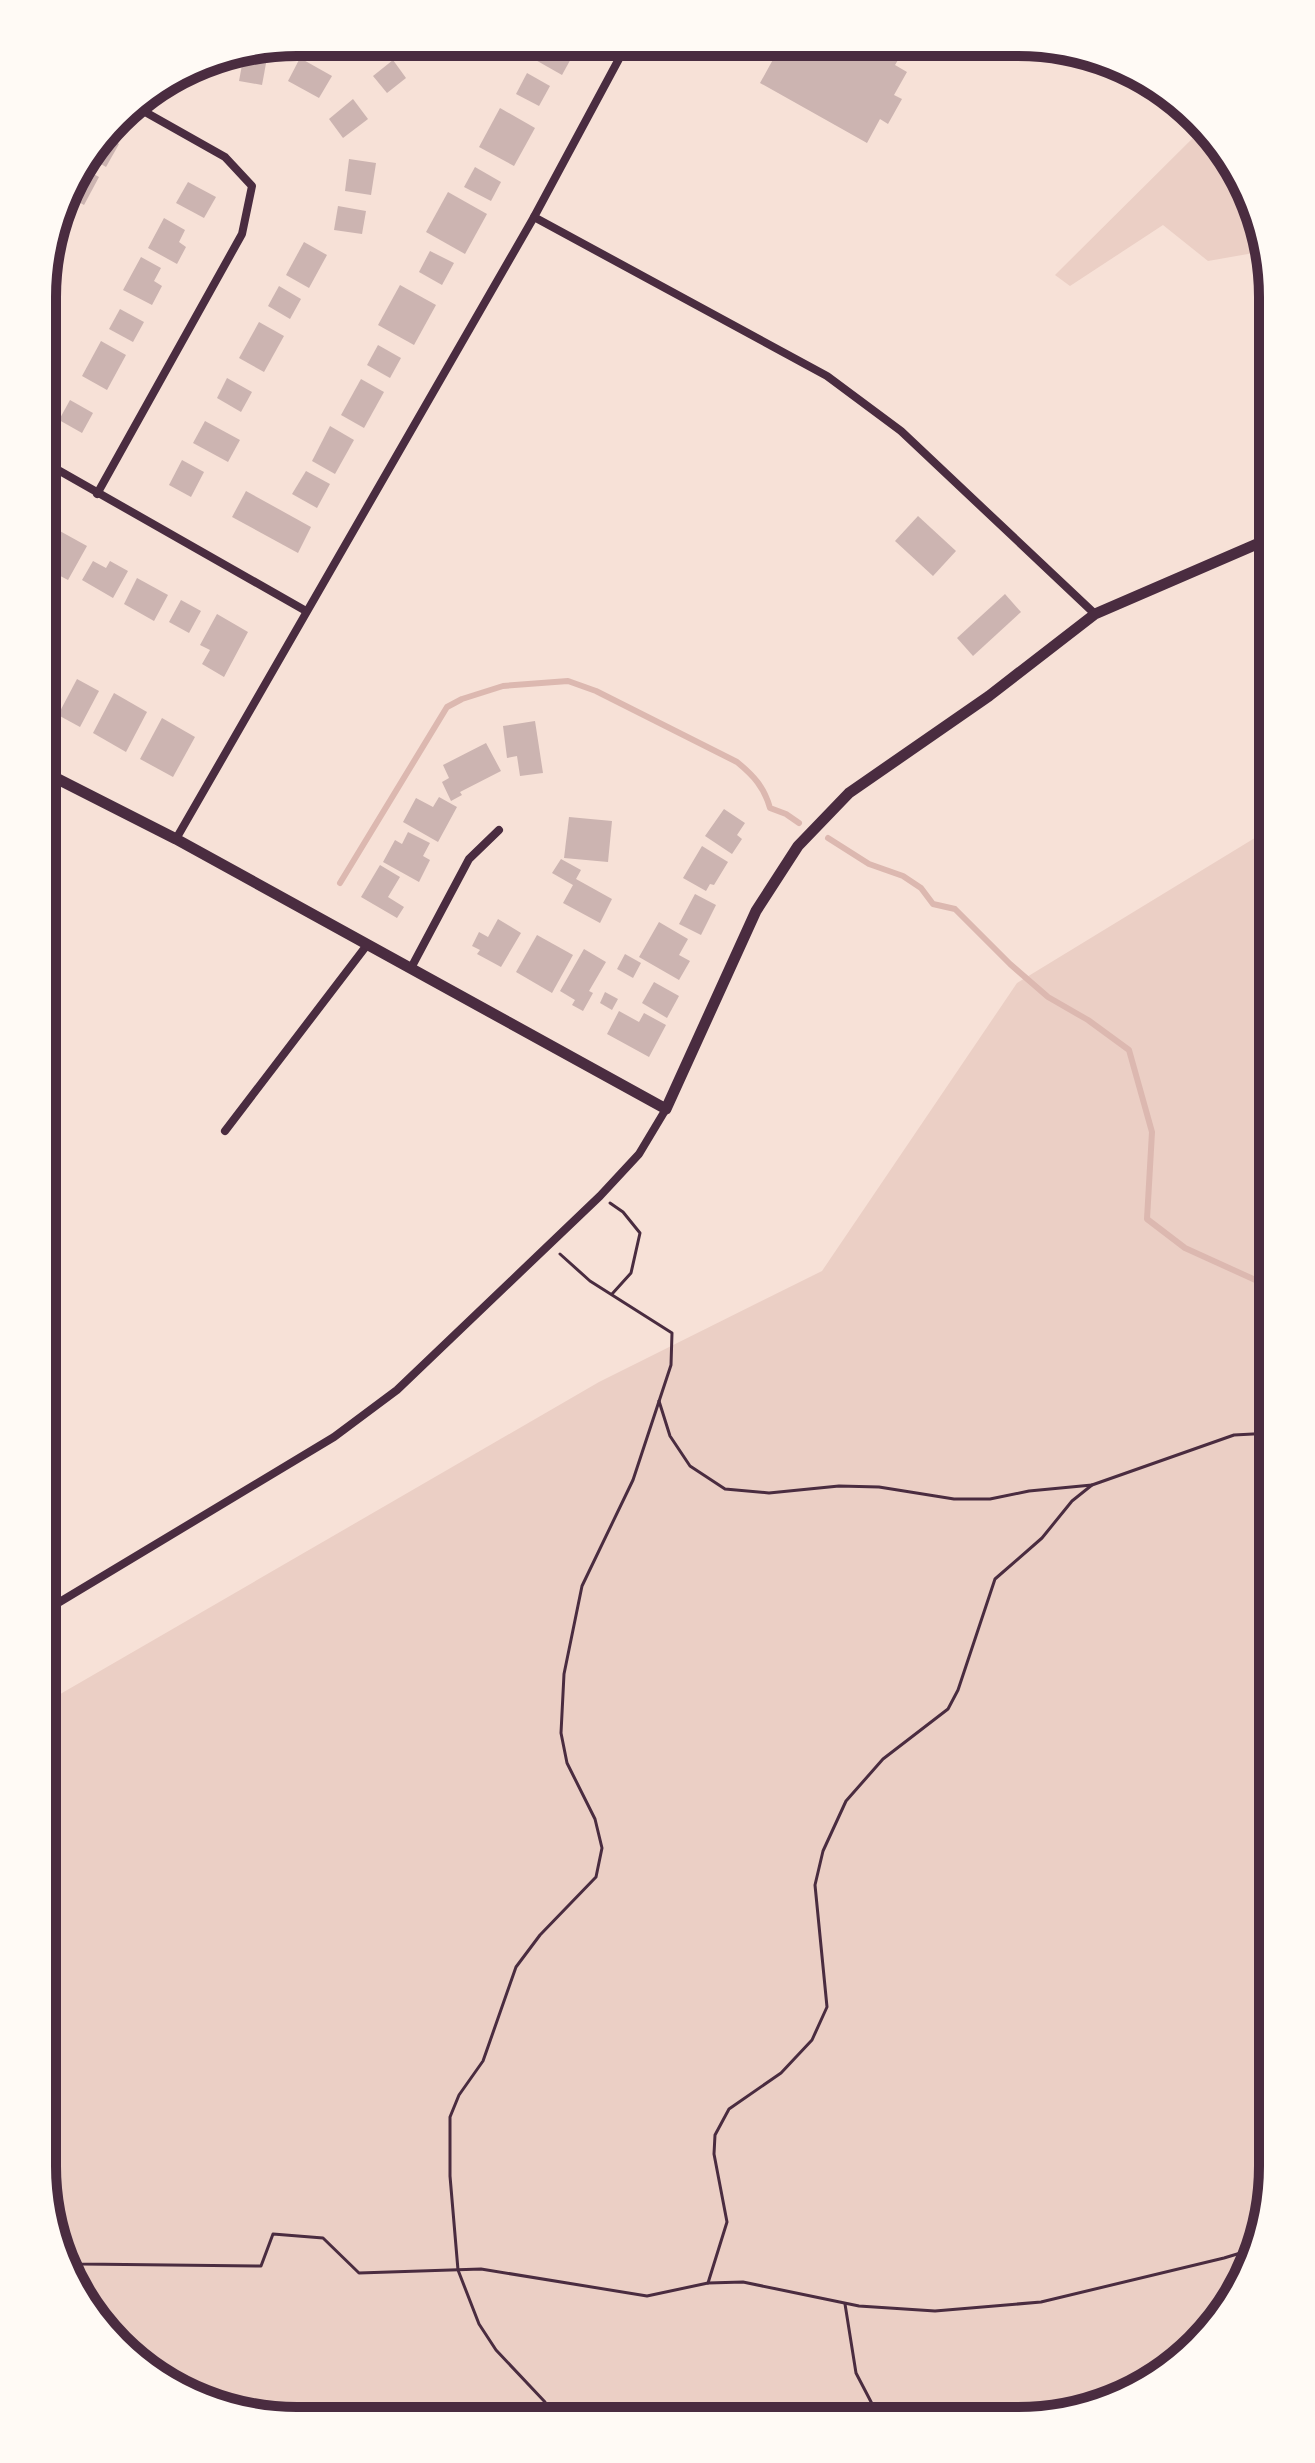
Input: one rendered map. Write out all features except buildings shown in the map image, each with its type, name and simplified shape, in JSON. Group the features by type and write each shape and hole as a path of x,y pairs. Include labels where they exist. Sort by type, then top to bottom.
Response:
{"street":[{"path":"176,839 534,217 621,56"},
{"path":"97,494 242,234 252,186 225,157 144,111"},
{"path":"534,217 827,376 901,431 1095,614"},
{"path":"56,469 306,611"},
{"path":"56,1604 334,1437 397,1390 600,1196 639,1154 666,1109 756,911 798,846 849,793 989,696 1095,614 1259,543"},
{"path":"56,778 176,839 666,1109"},
{"path":"411,968 469,859 499,830"},
{"path":"225,1131 367,945"}],"path":[{"path":"600,1196 623,1212 640,1233 631,1273 612,1294"},
{"path":"547,2407 496,2350 479,2324 458,2270 450,2176 450,2117 459,2095 483,2061 516,1967 540,1935 596,1877 602,1848 595,1819 567,1763 561,1733 564,1674 582,1586 633,1480 671,1365 672,1333 590,1281 549,1244"},
{"path":"659,1400 670,1436 690,1466 725,1489 769,1493 839,1486 879,1487 954,1499 978,1499 1092,1485 1234,1435 1258,1434"},
{"path":"708,2283 727,2222 714,2154 715,2135 729,2109 781,2073 812,2040 827,2007 815,1885 823,1851 846,1801 883,1759 948,1709 958,1690 995,1579 1042,1538 1072,1501 1092,1485"},
{"path":"76,2263 261,2266 273,2234 323,2238 359,2273 481,2269 647,2296 708,2283 743,2282 845,2303 935,2311 1041,2302 1243,2252"},
{"path":"845,2303 856,2373 874,2407"}],"shaded area":[{"path":"1196,135 1234,190 1246,219 1254,253 1208,261 1163,225 1070,286 1055,275"},
{"path":"1259,836 1258,2182 1251,2229 1227,2287 1189,2337 1139,2375 1096,2394 1050,2405 297,2407 234,2399 176,2375 126,2337 106,2313 88,2287 74,2258 61,2213 56,2166 56,1696 599,1382 822,1271 1017,983"}],"waterway":[{"path":"340,883 447,707 503,686 568,681 596,691 737,762 758,782 770,808 799,823"},
{"path":"828,838 869,864 903,876 921,888 933,904 955,909 1048,997 1088,1020 1129,1050 1152,1132 1147,1219 1185,1248 1258,1281"}]}
